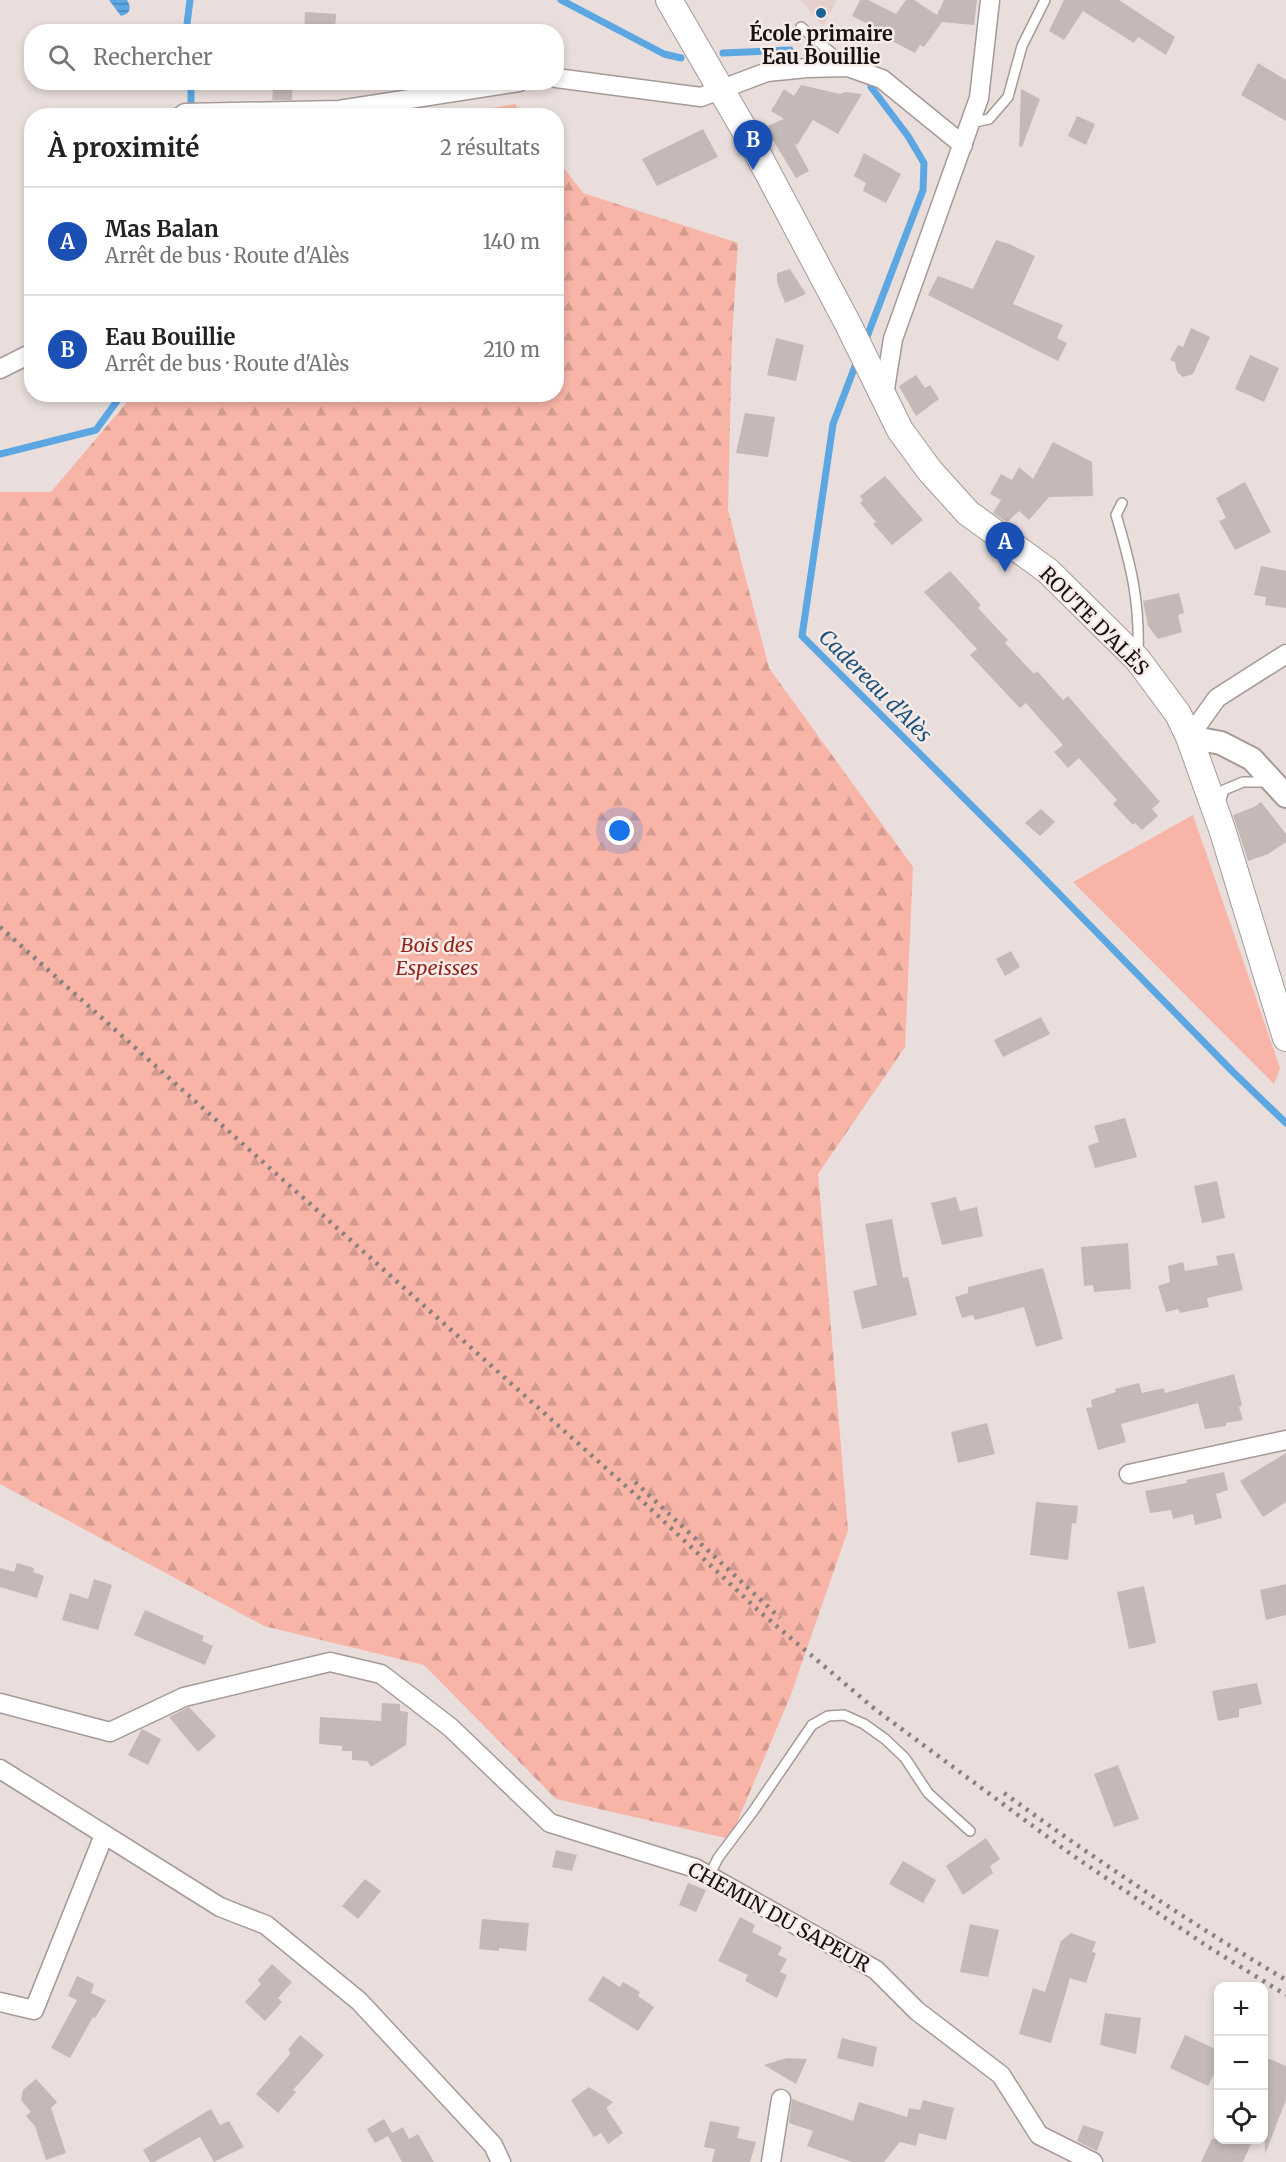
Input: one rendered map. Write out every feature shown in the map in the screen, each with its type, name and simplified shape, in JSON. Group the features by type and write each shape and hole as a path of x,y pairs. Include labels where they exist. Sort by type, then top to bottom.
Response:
{"main road":[{"name":"ROUTE D'ALÈS","path":"673,8 715,78 848,324 900,430 930,471 968,513 1048,572 1138,660 1178,714 1189,737 1216,813 1286,1038"}],"street":[{"path":"884,395 893,339 979,98 990,0"},
{"path":"564,79 701,97 715,78 807,68 848,68 882,79 963,146"},
{"path":"352,108 468,90"},
{"path":"0,369 24,357"},
{"path":"1279,789 1252,759 1221,743 1189,737 1217,698 1286,654"},
{"path":"1130,1474 1286,1440"},
{"name":"CHEMIN DU SAPEUR","path":"0,1703 110,1732 184,1697 330,1662 381,1674 450,1727 550,1823 695,1868 876,1970 917,2011 1001,2075 1039,2135 1093,2162"},
{"path":"0,1769 220,1907 266,1925 359,2001 493,2145 501,2162"},
{"path":"0,2001 34,2010 104,1835"},
{"path":"771,2162 781,2099"}],"lane":[{"path":"971,123 989,119 1008,97 1022,46 1045,0"},
{"path":"801,27 848,68"},
{"path":"1122,503 1116,515 1131,564 1139,621 1138,660"},
{"path":"1216,813 1224,790 1243,782 1279,789"},
{"path":"709,1876 718,1858 812,1725 828,1716 844,1715 864,1724 885,1739 905,1758 928,1793 970,1830"}],"shaded area":[{"name":"École primaire Eau Bouillie","path":"801,0 837,0 823,26"}],"green space":[{"path":"515,104 518,108 492,108"},
{"name":"Bois des Espeisses","path":"564,168 583,193 738,243 732,336 728,510 769,668 913,867 905,1047 818,1174 848,1530 790,1697 730,1839 556,1799 424,1665 264,1626 0,1484 0,492 51,492 127,402 564,402"},
{"path":"1193,815 1280,1068 1274,1084 1073,882"}],"water":[{"path":"109,0 127,0 128,12 121,16"}],"building":[{"path":"860,0 868,0 896,14 906,0 914,0 937,15 944,0 977,0 974,25 942,22 924,47 920,45 915,53 890,40 892,36 852,16"},
{"path":"1064,0 1119,0 1175,37 1166,55 1138,37 1134,43 1083,11 1064,40 1049,31"},
{"path":"305,12 336,14 335,24 304,24"},
{"path":"1258,63 1286,80 1286,121 1241,95"},
{"path":"801,85 840,94 845,92 862,94 838,134 813,120 797,145 794,143 809,171 796,178 765,127 784,119 771,111 784,89 794,96"},
{"path":"1021,89 1040,99 1022,147 1019,146"},
{"path":"273,90 293,90 292,100 272,100"},
{"path":"1077,116 1095,124 1086,145 1068,136"},
{"path":"703,129 718,157 657,186 642,159"},
{"path":"864,153 901,174 886,203 863,191 866,183 854,176"},
{"path":"996,240 1035,256 1013,304 1063,325 1057,338 1067,343 1058,361 928,295 938,276 973,289"},
{"path":"790,269 806,294 785,303 777,282 777,273"},
{"path":"1191,328 1210,337 1193,374 1183,377 1177,372 1175,362 1170,360 1178,345 1183,347"},
{"path":"776,338 804,345 796,381 767,375"},
{"path":"1250,355 1279,368 1264,402 1235,389"},
{"path":"916,375 925,388 930,385 939,399 916,416 899,386"},
{"path":"745,413 775,417 768,457 736,453"},
{"path":"1053,442 1092,462 1093,496 1049,497 1029,520 1019,511 1007,522 993,513 1001,500 990,494 1001,474 1012,480 1019,467 1033,479"},
{"path":"885,476 923,520 892,545 873,524 876,522 860,503 863,500 860,496"},
{"path":"1245,482 1271,532 1235,550 1219,521 1226,518 1216,498"},
{"path":"1261,566 1286,571 1286,608 1265,605 1266,597 1254,595"},
{"path":"950,571 981,605 978,608 1008,640 1005,643 1034,674 1037,671 1063,700 1068,696 1160,802 1152,809 1158,816 1142,830 1135,823 1133,825 1113,804 1117,800 1079,758 1068,768 1054,752 1063,745 1026,703 1020,708 970,655 977,649 924,592"},
{"path":"1179,593 1184,613 1178,615 1182,632 1158,639 1148,626 1143,601"},
{"path":"1261,802 1286,834 1286,842 1268,854 1248,861 1233,815"},
{"path":"1041,809 1055,822 1040,836 1025,823"},
{"path":"1011,951 1020,967 1005,976 996,959"},
{"path":"1041,1017 1050,1034 1003,1057 994,1040"},
{"path":"1125,1118 1137,1157 1095,1168 1088,1146 1099,1142 1094,1126"},
{"path":"1217,1181 1225,1218 1202,1223 1194,1186"},
{"path":"956,1197 960,1211 977,1207 983,1236 942,1245 931,1203"},
{"path":"892,1219 903,1278 908,1277 917,1315 862,1329 853,1291 877,1285 865,1224"},
{"path":"1128,1243 1131,1289 1094,1292 1093,1285 1084,1286 1081,1247"},
{"path":"1234,1253 1243,1290 1207,1298 1209,1307 1180,1313 1178,1309 1166,1312 1158,1286 1170,1282 1168,1266 1183,1262 1185,1271 1218,1265 1216,1256"},
{"path":"1043,1268 1063,1339 1036,1347 1024,1307 975,1320 973,1315 962,1318 955,1297 968,1293 968,1287"},
{"path":"1234,1374 1242,1405 1239,1407 1243,1420 1226,1423 1226,1426 1205,1429 1198,1403 1121,1424 1126,1442 1098,1450 1086,1408 1092,1407 1091,1400 1116,1392 1115,1389 1139,1383 1142,1393 1164,1388 1165,1393"},
{"path":"987,1423 995,1454 958,1463 951,1432"},
{"path":"1286,1453 1286,1502 1263,1517 1240,1481"},
{"path":"1224,1472 1228,1490 1216,1494 1222,1518 1195,1525 1193,1514 1173,1519 1171,1510 1150,1513 1145,1491 1187,1483 1186,1480"},
{"path":"1036,1502 1078,1506 1076,1524 1072,1523 1068,1560 1030,1555"},
{"path":"17,1563 34,1568 33,1572 44,1576 37,1598 0,1587 0,1568 14,1572"},
{"path":"94,1579 112,1585 98,1630 62,1620 70,1593 88,1599"},
{"path":"1286,1584 1286,1615 1266,1620 1260,1590"},
{"path":"1144,1586 1156,1643 1129,1649 1117,1592"},
{"path":"145,1610 204,1636 202,1641 213,1646 205,1665 134,1635"},
{"path":"1257,1683 1262,1704 1239,1709 1239,1717 1218,1721 1212,1691"},
{"path":"382,1703 400,1704 400,1711 408,1712 406,1745 371,1767 367,1761 352,1760 352,1751 342,1751 342,1746 319,1744 320,1717 381,1721"},
{"path":"189,1707 216,1736 198,1752 169,1717"},
{"path":"142,1729 161,1739 148,1765 128,1755"},
{"path":"1118,1765 1139,1819 1114,1827 1094,1774"},
{"path":"986,1838 1000,1859 990,1866 993,1873 963,1895 946,1866"},
{"path":"556,1850 577,1855 572,1871 552,1867"},
{"path":"903,1861 936,1880 923,1903 889,1884"},
{"path":"365,1879 381,1891 358,1919 342,1906"},
{"path":"688,1883 706,1890 696,1912 679,1905"},
{"path":"740,1917 755,1925 752,1932 782,1947 778,1955 787,1959 780,1972 787,1975 777,1998 745,1981 748,1975 718,1961"},
{"path":"482,1919 529,1923 526,1951 499,1948 499,1951 479,1949"},
{"path":"970,1924 999,1930 988,1977 960,1972"},
{"path":"1071,1933 1096,1942 1092,1952 1096,1953 1086,1983 1070,1978 1051,2043 1019,2034 1033,1988 1045,1992 1061,1941"},
{"path":"272,1964 292,1982 278,1998 282,2002 265,2021 245,2002 261,1984 258,1980"},
{"path":"77,1976 94,1984 91,1993 106,2000 95,2018 93,2017 70,2058 51,2048 77,2000 68,1996"},
{"path":"603,1976 620,1987 623,1982 640,1992 638,1996 654,2007 638,2031 588,2000"},
{"path":"1105,2013 1141,2018 1136,2054 1100,2045"},
{"path":"300,2035 324,2055 293,2090 296,2092 278,2113 256,2094 291,2053 288,2050"},
{"path":"1185,2035 1214,2048 1214,2074 1208,2086 1170,2068"},
{"path":"842,2038 877,2047 873,2067 837,2058"},
{"path":"787,2058 807,2059 796,2084 764,2065"},
{"path":"1268,2058 1286,2066 1286,2100 1265,2154 1265,2144 1268,2144"},
{"path":"36,2079 57,2102 51,2108 66,2153 46,2160 35,2126 26,2116 31,2112 21,2100 23,2090"},
{"path":"589,2087 613,2102 606,2108 623,2133 608,2144 601,2133 594,2137 571,2100"},
{"path":"792,2099 853,2121 859,2102 907,2117 909,2108 920,2110 923,2100 954,2108 946,2140 919,2133 916,2146 900,2142 884,2162 852,2162 807,2146 813,2131 789,2123"},
{"path":"211,2109 220,2125 229,2121 244,2147 214,2162 200,2137 150,2162 143,2150"},
{"path":"384,2119 392,2133 403,2127 409,2139 418,2134 434,2162 402,2162 388,2136 375,2143 367,2129"},
{"path":"710,2121 740,2127 737,2138 756,2142 750,2162 712,2162 715,2149 704,2147"},
{"path":"1083,2125 1104,2132 1097,2151 1077,2141"},
{"path":"1212,2139 1214,2139 1214,2144 1251,2144 1243,2162 1201,2162"}],"waterway":[{"name":"Cadereau d'Alès","path":"187,24 190,0"},
{"name":"Cadereau d'Alès","path":"561,0 664,54 681,58"},
{"name":"Cadereau d'Alès","path":"723,53 790,50"},
{"name":"Cadereau d'Alès","path":"865,342 923,190 924,163 908,136 871,87"},
{"name":"Cadereau d'Alès","path":"191,90 191,108"},
{"name":"Cadereau d'Alès","path":"857,361 833,424 802,636 1286,1123"},
{"name":"Cadereau d'Alès","path":"0,454 96,430 116,402"}],"railway":[{"path":"0,927 637,1496 760,1612 876,1710 1072,1855 1207,1946 1286,1995"},
{"path":"635,1482 780,1618"},
{"path":"1004,1793 1143,1890 1286,1980"}],"place":[{"name":"École primaire Eau Bouillie","path":"821,13"},
{"name":"Eau Bouillie","path":"753,170"},
{"name":"Mas Balan","path":"1005,572"}]}
